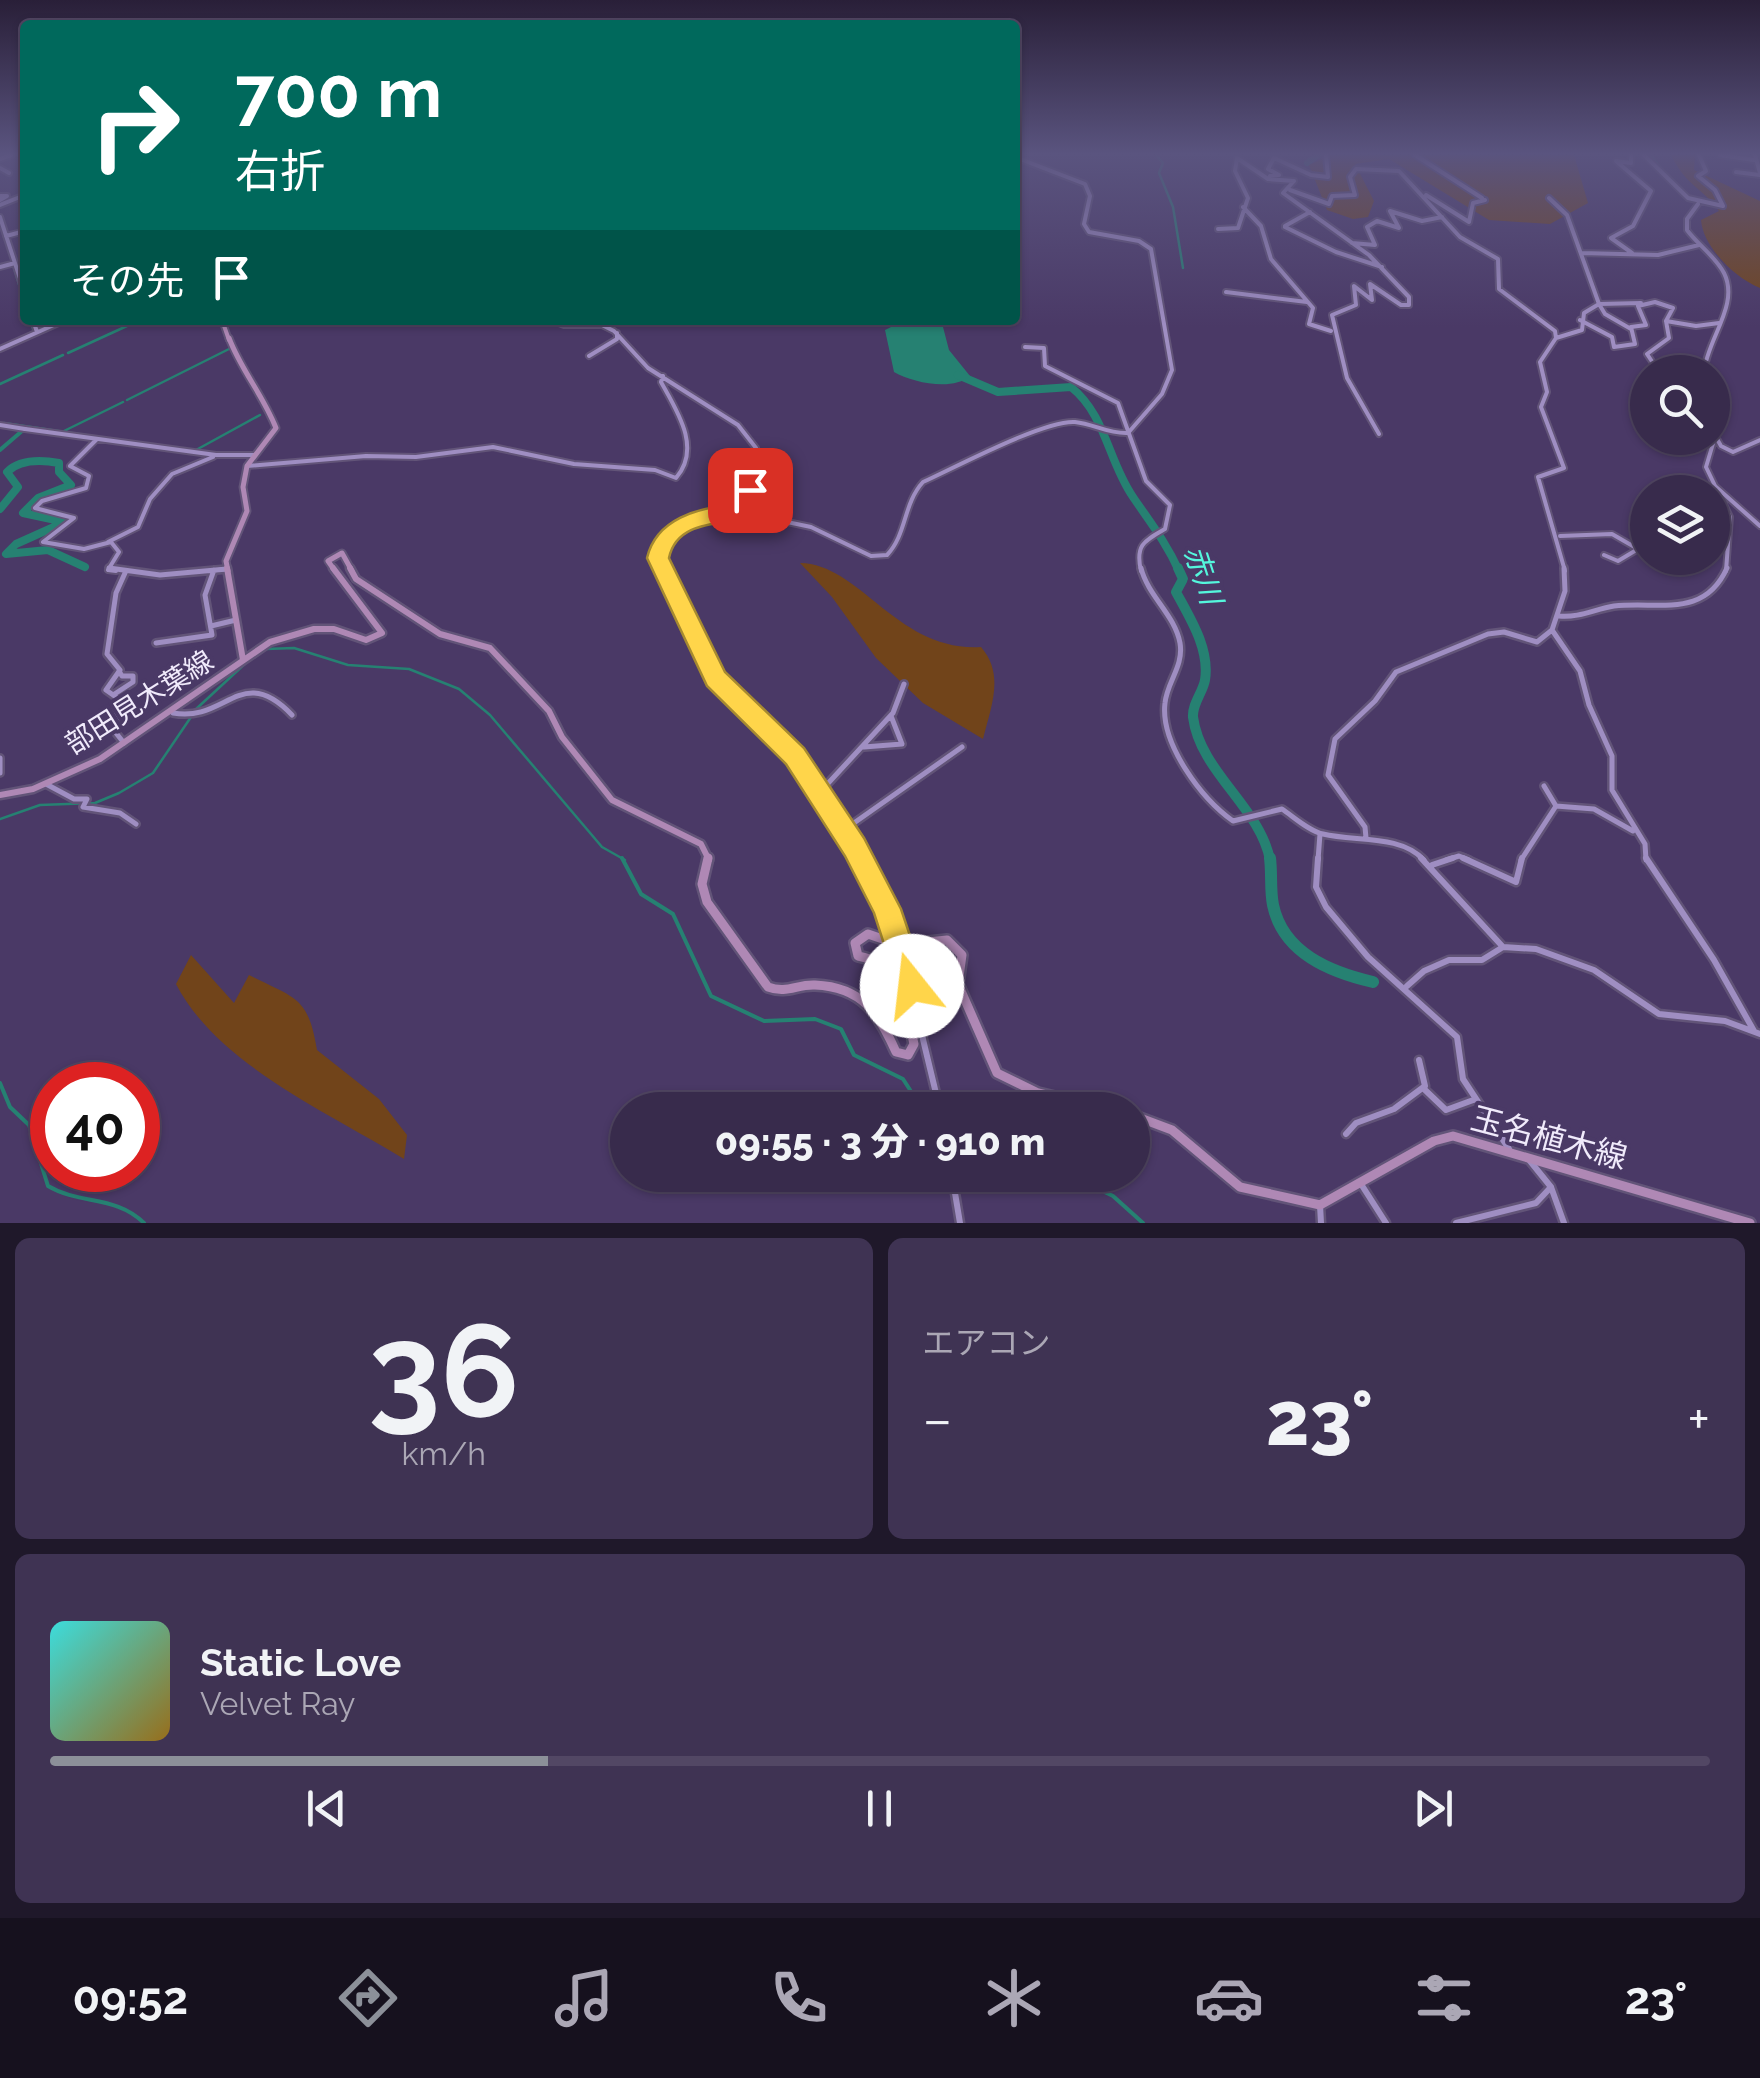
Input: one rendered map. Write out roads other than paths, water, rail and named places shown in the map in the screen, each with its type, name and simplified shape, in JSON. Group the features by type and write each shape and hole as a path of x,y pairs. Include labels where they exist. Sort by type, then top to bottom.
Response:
{"main road":[{"path":"224,325 238,363 263,395 276,428 247,466 243,487 246,511 228,554 243,660"},
{"path":"243,660 252,652 312,629 334,629 370,642 381,636 328,562 332,555 342,554 356,579 440,634 490,648 514,678 550,712 556,729 612,800 701,844 708,860 702,884 707,902 768,987 782,992 815,985 866,998 878,1012 892,1048 903,1056 914,1044 900,979 889,964 860,958 854,949 864,934 900,945 942,940 959,951 963,960 958,984 997,1073 1036,1092"},
{"name":"部田見木葉線","path":"0,795 46,783 124,742 243,660"},
{"path":"1150,1122 1172,1130 1240,1187 1290,1203 1320,1206"},
{"name":"玉名植木線","path":"1320,1206 1453,1136 1509,1149 1750,1223"}],"street":[{"path":"937,1092 900,945 877,888 795,756 716,679 658,558 662,541 681,526 717,513 743,512 817,529 871,556 886,555 898,543 911,495 933,476 1054,425 1077,422 1114,435 1132,431 1162,394 1172,373 1151,250 1139,241 1089,232 1084,224 1087,212"},
{"path":"1218,229 1238,228 1242,212"},
{"path":"1248,212 1261,226 1271,259 1310,303 1314,313 1307,318 1309,324 1331,331"},
{"path":"1310,212 1384,268 1409,296 1409,305 1401,305 1370,284 1372,300 1354,286 1356,304 1334,312 1331,331 1358,407 1379,434"},
{"path":"1310,212 1285,227 1336,252 1384,268"},
{"path":"1390,212 1422,220 1445,217"},
{"path":"1350,243 1375,245 1368,227 1377,221 1399,228 1390,212"},
{"path":"1440,212 1449,227 1465,241 1498,259 1499,289 1555,330 1556,338"},
{"path":"1453,212 1469,222 1471,212"},
{"path":"1564,212 1605,314 1632,328 1646,325 1637,310 1645,303"},
{"path":"1632,253 1611,238 1633,226 1640,212"},
{"path":"1694,212 1686,226 1728,282 1729,298 1708,342 1706,355"},
{"path":"0,217 20,278"},
{"path":"6,236 20,232"},
{"path":"1582,254 1658,255 1700,245"},
{"path":"0,267 15,263"},
{"path":"1226,292 1310,303"},
{"path":"1580,320 1598,304 1645,303 1673,308 1666,321 1670,338 1648,355"},
{"path":"1366,838 1366,826 1328,775 1335,739 1375,701 1392,676 1412,663 1477,636 1504,632 1537,642 1552,630 1559,616 1566,584 1560,536 1538,480 1543,472 1564,468 1541,407 1547,392 1540,362 1556,338 1582,330 1580,320"},
{"path":"1580,320 1612,337 1614,347 1635,344 1632,328"},
{"path":"1666,321 1696,326 1719,323"},
{"path":"36,325 38,332"},
{"path":"0,349 54,325"},
{"path":"562,325 602,325 648,368 732,420 756,448 762,472 743,512"},
{"path":"589,356 618,339 616,334"},
{"path":"1025,346 1044,348 1045,366 1118,402 1132,431 1146,481 1172,510 1161,533 1140,543 1136,552 1148,588 1171,615 1181,644 1180,659 1164,704 1167,732 1226,818 1238,821 1282,809 1320,834 1366,838 1411,849 1432,865 1480,926 1503,947"},
{"path":"247,466 366,456 416,457 493,447 574,464 656,470 676,478 684,468 688,445 661,382 664,376"},
{"path":"0,425 216,456 254,456"},
{"path":"96,438 70,466 89,476 86,488 42,501 35,508 74,518 44,542 84,549 138,528 147,500 167,480 189,464 216,456"},
{"path":"1730,450 1742,455 1760,440"},
{"path":"1730,500 1760,526"},
{"path":"1560,536 1612,534 1638,549 1618,560 1604,555"},
{"path":"108,542 119,552 108,570 228,570"},
{"path":"156,643 201,640 212,635 205,595 214,570"},
{"path":"113,695 133,682 133,676 122,676 107,654 116,630 112,598 125,573"},
{"path":"1559,616 1574,617 1623,605 1666,608 1715,594 1725,575"},
{"path":"211,626 236,620"},
{"path":"1552,630 1580,671 1589,705 1612,756 1612,790 1645,844 1644,860 1708,951 1757,1033"},
{"path":"119,670 106,690 113,695 117,718 112,728 124,742"},
{"path":"820,792 891,715 902,699 904,684"},
{"path":"172,712 191,716 234,694 256,691 281,700 292,714"},
{"path":"861,748 902,744 891,715"},
{"path":"844,830 962,747"},
{"path":"0,758 0,773"},
{"path":"46,783 86,803 120,813 136,824"},
{"path":"1544,786 1556,806"},
{"path":"1556,806 1594,809 1633,830"},
{"path":"1432,865 1459,856 1516,882 1524,853 1556,806"},
{"path":"1320,834 1318,894 1368,957 1458,1037 1463,1078 1509,1149"},
{"path":"1406,987 1439,963 1482,960 1503,947 1536,949 1569,958 1658,1014 1725,1021 1757,1033"},
{"path":"1346,1134 1356,1123 1394,1109 1423,1088 1426,1077 1419,1060"},
{"path":"1423,1088 1446,1110 1476,1099"},
{"path":"1528,1156 1552,1187 1564,1223"},
{"path":"1360,1184 1386,1223"},
{"path":"1456,1223 1536,1203 1552,1187"},
{"path":"954,1192 960,1223"},
{"path":"1320,1206 1321,1223"}],"waterway":[{"path":"1174,212 1183,268"},
{"path":"0,224 12,261"},
{"path":"13,265 20,288"},
{"path":"32,325 34,332"},
{"path":"68,353 129,325"},
{"path":"127,400 229,349"},
{"path":"0,384 63,355"},
{"name":"赤川","path":"958,375 998,392 1071,387 1092,411 1125,483 1179,571"},
{"path":"64,431 123,402"},
{"path":"196,450 260,415"},
{"path":"4,423 119,440"},
{"path":"0,450 22,431"},
{"path":"0,509 18,487 7,472 12,468 32,462 59,463 59,472 71,485 38,498 23,513 65,522 16,544 6,554 48,550 85,567"},
{"name":"赤川","path":"1178,568 1183,579 1176,592 1205,657 1205,680 1193,712 1198,737 1255,823 1270,860"},
{"path":"266,649 294,648 348,665 409,669 459,689 490,715 602,847 622,858"},
{"path":"195,710 248,661"},
{"path":"0,819 40,805 95,803 119,793 153,773 191,717"},
{"path":"622,858 641,894 673,914 711,996 764,1021 815,1019 841,1029 854,1055 903,1079 911,1092"},
{"name":"赤川","path":"1270,858 1273,905 1287,936 1325,966 1373,982"},
{"path":"0,1083 10,1107 29,1125 48,1186 122,1208 144,1223"},
{"path":"1105,1192 1143,1223"}]}
